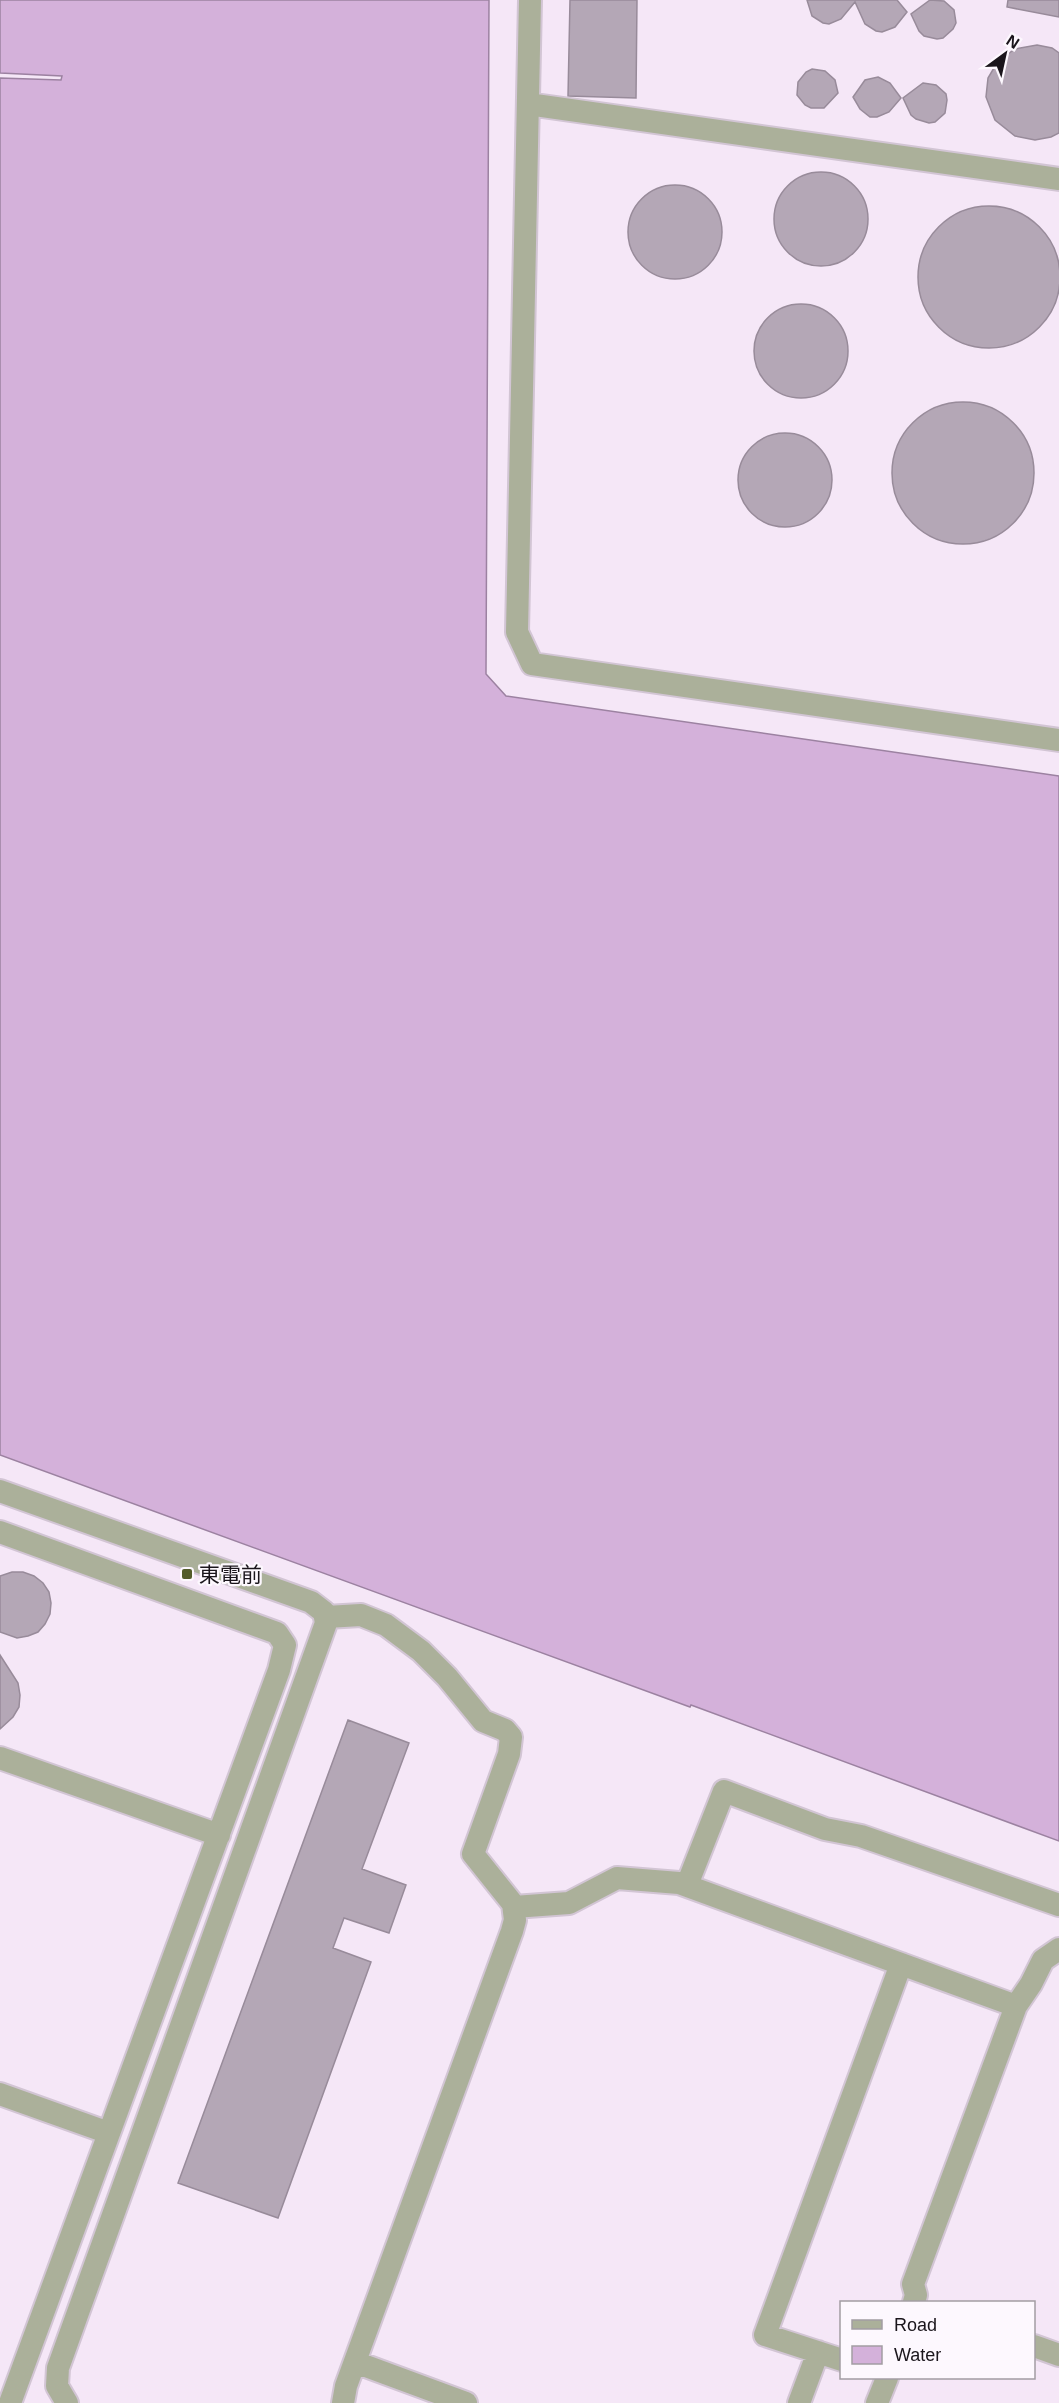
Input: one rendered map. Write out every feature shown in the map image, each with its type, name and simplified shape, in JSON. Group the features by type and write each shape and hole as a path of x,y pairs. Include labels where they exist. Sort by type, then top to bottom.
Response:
{"street":[{"path":"530,0 517,632 532,664 1059,740"},
{"path":"528,104 1059,179"},
{"path":"0,1491 311,1602 320,1607 326,1617 321,1640 58,2368 57,2386 67,2403"},
{"path":"0,1532 278,1633 285,1645 284,1657 10,2403"},
{"path":"326,1617 362,1615 386,1625 428,1658 447,1677 483,1721 505,1730 511,1737 509,1755 473,1854 514,1906 515,1920 346,2386 343,2403"},
{"path":"0,1758 219,1835"},
{"path":"687,1886 724,1791 825,1829 861,1836 1059,1905"},
{"path":"514,1906 569,1903 617,1878 680,1883 1016,2006"},
{"path":"914,2301 916,2295 913,2284 1016,2006 1031,1984 1043,1959 1059,1949"},
{"path":"840,2359 765,2335 901,1964"},
{"path":"0,2094 109,2133"},
{"path":"1035,2346 1059,2355"},
{"path":"799,2403 818,2352"},
{"path":"355,2362 466,2403"},
{"path":"877,2403 886,2379"}],"water":[{"path":"0,0 489,0 486,674 506,696 1059,776 1059,1841 0,1455 0,78 61,80 62,76 0,73"}],"building":[{"path":"570,0 637,0 636,98 568,96"},
{"path":"807,0 897,0 907,12 895,27 882,32 865,24 855,2 841,19 829,24 812,16"},
{"path":"930,0 944,1 954,10 956,23 943,38 924,36 911,14"},
{"path":"1008,0 1059,0 1059,17 1007,7"},
{"path":"1037,45 1052,48 1059,53 1059,133 1035,140 1015,136 995,120 986,97 988,78 998,61 1015,49"},
{"path":"812,69 825,71 835,80 838,93 824,108 811,108 805,105 797,95 798,82 806,72"},
{"path":"878,77 890,83 901,98 889,112 870,117 860,109 853,97 865,80"},
{"path":"923,83 936,85 946,94 945,113 935,122 929,123 916,119 911,115 903,98"},
{"path":"821,172 839,176 854,186 864,201 868,219 864,237 854,252 839,262 821,266 803,262 788,252 778,237 774,219 778,201 788,186 803,176"},
{"path":"675,185 693,189 708,199 718,214 722,232 718,250 708,265 693,275 675,279 657,275 642,265 632,250 628,232 632,214 642,199 657,189"},
{"path":"989,206 1016,211 1039,227 1055,250 1060,277 1055,304 1039,327 1016,343 989,348 962,343 939,327 923,304 918,277 923,250 939,227 962,211"},
{"path":"801,304 819,308 834,318 844,333 848,351 844,369 834,384 819,394 801,398 783,394 768,384 758,369 754,351 758,333 768,318 783,308"},
{"path":"963,402 990,407 1014,422 1029,446 1034,473 1029,500 1014,524 990,539 963,544 936,539 912,524 897,500 892,473 897,446 912,422 936,407"},
{"path":"785,433 803,437 818,447 828,462 832,480 828,498 818,513 803,523 785,527 767,523 752,513 742,498 738,480 742,462 752,447 767,437"},
{"path":"12,1572 23,1572 43,1583 49,1592 51,1603 50,1614 38,1632 17,1638 0,1632 0,1576"},
{"path":"0,1655 18,1683 20,1695 19,1707 13,1717 0,1729"},
{"path":"348,1720 409,1743 362,1869 406,1885 389,1933 344,1918 333,1948 371,1962 278,2218 178,2183"}],"place":[{"name":"東電前","path":"187,1574"}]}
